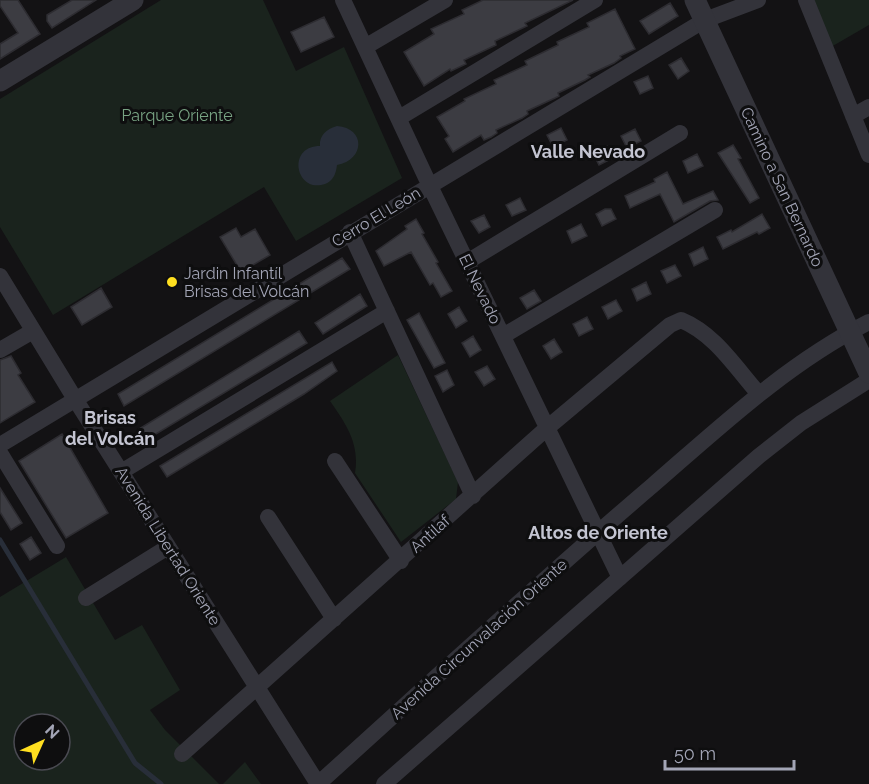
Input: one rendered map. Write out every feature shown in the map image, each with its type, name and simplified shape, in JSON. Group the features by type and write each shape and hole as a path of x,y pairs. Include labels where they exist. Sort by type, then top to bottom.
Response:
{"street":[{"path":"0,81 133,0"},
{"name":"El Nevado","path":"343,0 429,184 620,578"},
{"path":"365,47 445,0"},
{"path":"399,118 595,0"},
{"name":"Camino a San Bernardo","path":"695,0 869,373"},
{"name":"Cerro El León","path":"0,445 429,184 705,20 758,0"},
{"path":"806,0 869,155"},
{"path":"853,116 869,107"},
{"path":"467,262 680,133"},
{"path":"503,336 715,210"},
{"path":"350,232 473,496"},
{"name":"Avenida Libertad Oriente","path":"0,276 318,784"},
{"path":"121,472 387,311"},
{"name":"Antilaf","path":"182,754 401,561 547,428 670,325 681,320 707,334 759,393"},
{"name":"Avenida Circunvalación Oriente","path":"318,784 598,532 759,393 849,332 869,322"},
{"path":"0,350 33,331"},
{"path":"384,784 759,456 801,423 869,380"},
{"path":"0,453 57,546"},
{"path":"335,461 401,561"},
{"path":"268,516 334,619"},
{"path":"86,598 168,547"}],"green space":[{"name":"Parque Oriente","path":"161,0 263,0 296,71 344,47 402,178 296,241 264,187 53,315 0,227 0,99"},
{"path":"812,0 869,0 869,25 831,47"},
{"path":"398,355 458,482 456,499 401,542 355,473 354,444 330,401"},
{"path":"66,557 115,640 142,625 180,690 150,710 165,730 219,784 0,784 0,597"},
{"path":"245,762 261,784 223,784"}],"shaded area":[{"path":"337,126 353,132 357,138 357,151 346,162 337,165 334,177 328,183 315,185 307,182 299,169 302,153 309,148 320,146 324,133"}],"building":[{"path":"0,0 18,0 40,34 0,59 0,44 18,33 0,6"},
{"path":"72,0 96,0 52,28 47,21 47,15"},
{"path":"483,0 573,0 525,23 527,26 495,41 496,45 464,60 466,64 451,71 450,69 424,86 404,52 434,34 431,29 464,14 462,10"},
{"path":"670,3 678,16 649,34 640,21"},
{"path":"615,9 635,49 620,56 621,58 614,63 588,75 590,77 585,80 558,93 559,96 527,111 528,114 496,130 497,133 491,137 484,140 481,135 453,152 445,139 449,136 437,117 465,101 464,99 496,84 494,80 527,65 525,61 558,45 557,42 589,27 587,23"},
{"path":"324,17 334,37 301,52 291,32"},
{"path":"681,58 689,71 678,79 669,65"},
{"path":"648,76 653,88 640,94 634,82"},
{"path":"561,128 567,140 553,147 547,135"},
{"path":"635,129 641,141 627,148 621,136"},
{"path":"733,145 759,198 750,203 718,153"},
{"path":"607,146 613,158 599,165 593,153"},
{"path":"697,154 703,166 688,173 683,161"},
{"path":"667,172 683,204 713,191 718,200 710,201 674,222 660,194 630,208 625,196 655,182 654,179"},
{"path":"520,198 526,210 512,216 506,205"},
{"path":"605,209 611,209 616,219 602,226 596,214"},
{"path":"762,214 770,228 723,249 717,237 731,230 732,232"},
{"path":"484,215 490,227 479,233 471,221"},
{"path":"416,219 452,291 441,297 433,283 430,285 411,252 384,266 376,251 407,229 405,226"},
{"path":"581,224 587,236 572,243 567,231"},
{"path":"236,228 241,237 255,229 270,255 241,272 220,237"},
{"path":"703,247 708,259 694,266 689,254"},
{"path":"342,258 350,269 124,406 118,394"},
{"path":"675,265 681,276 667,283 661,271"},
{"path":"646,282 651,294 637,301 632,289"},
{"path":"101,288 112,307 82,325 71,307"},
{"path":"534,290 541,301 527,309 520,298"},
{"path":"360,294 367,306 323,334 315,323"},
{"path":"616,300 622,311 608,319 602,307"},
{"path":"459,307 467,321 456,328 448,314"},
{"path":"419,313 445,363 434,368 407,320"},
{"path":"587,317 593,329 579,336 573,324"},
{"path":"299,331 307,343 146,440 139,429"},
{"path":"473,336 481,350 470,357 462,343"},
{"path":"554,339 562,352 551,359 543,346"},
{"path":"11,356 21,373 18,375 35,402 0,423 0,360"},
{"path":"332,362 337,371 304,394 167,477 160,466"},
{"path":"487,366 495,379 484,386 475,372"},
{"path":"447,370 454,385 443,392 435,376"},
{"path":"62,434 108,513 66,538 19,461"},
{"path":"0,488 22,523 11,530 0,512"},
{"path":"31,537 41,553 30,560 20,544"}],"waterway":[{"path":"0,540 135,763 161,784"}],"place":[{"name":"Jardin Infantíl Brisas del Volcán","path":"172,282"}],"district":[{"name":"Valle Nevado","path":"588,151"},
{"name":"Brisas del Volcán","path":"110,427"},
{"name":"Altos de Oriente","path":"598,532"}]}
